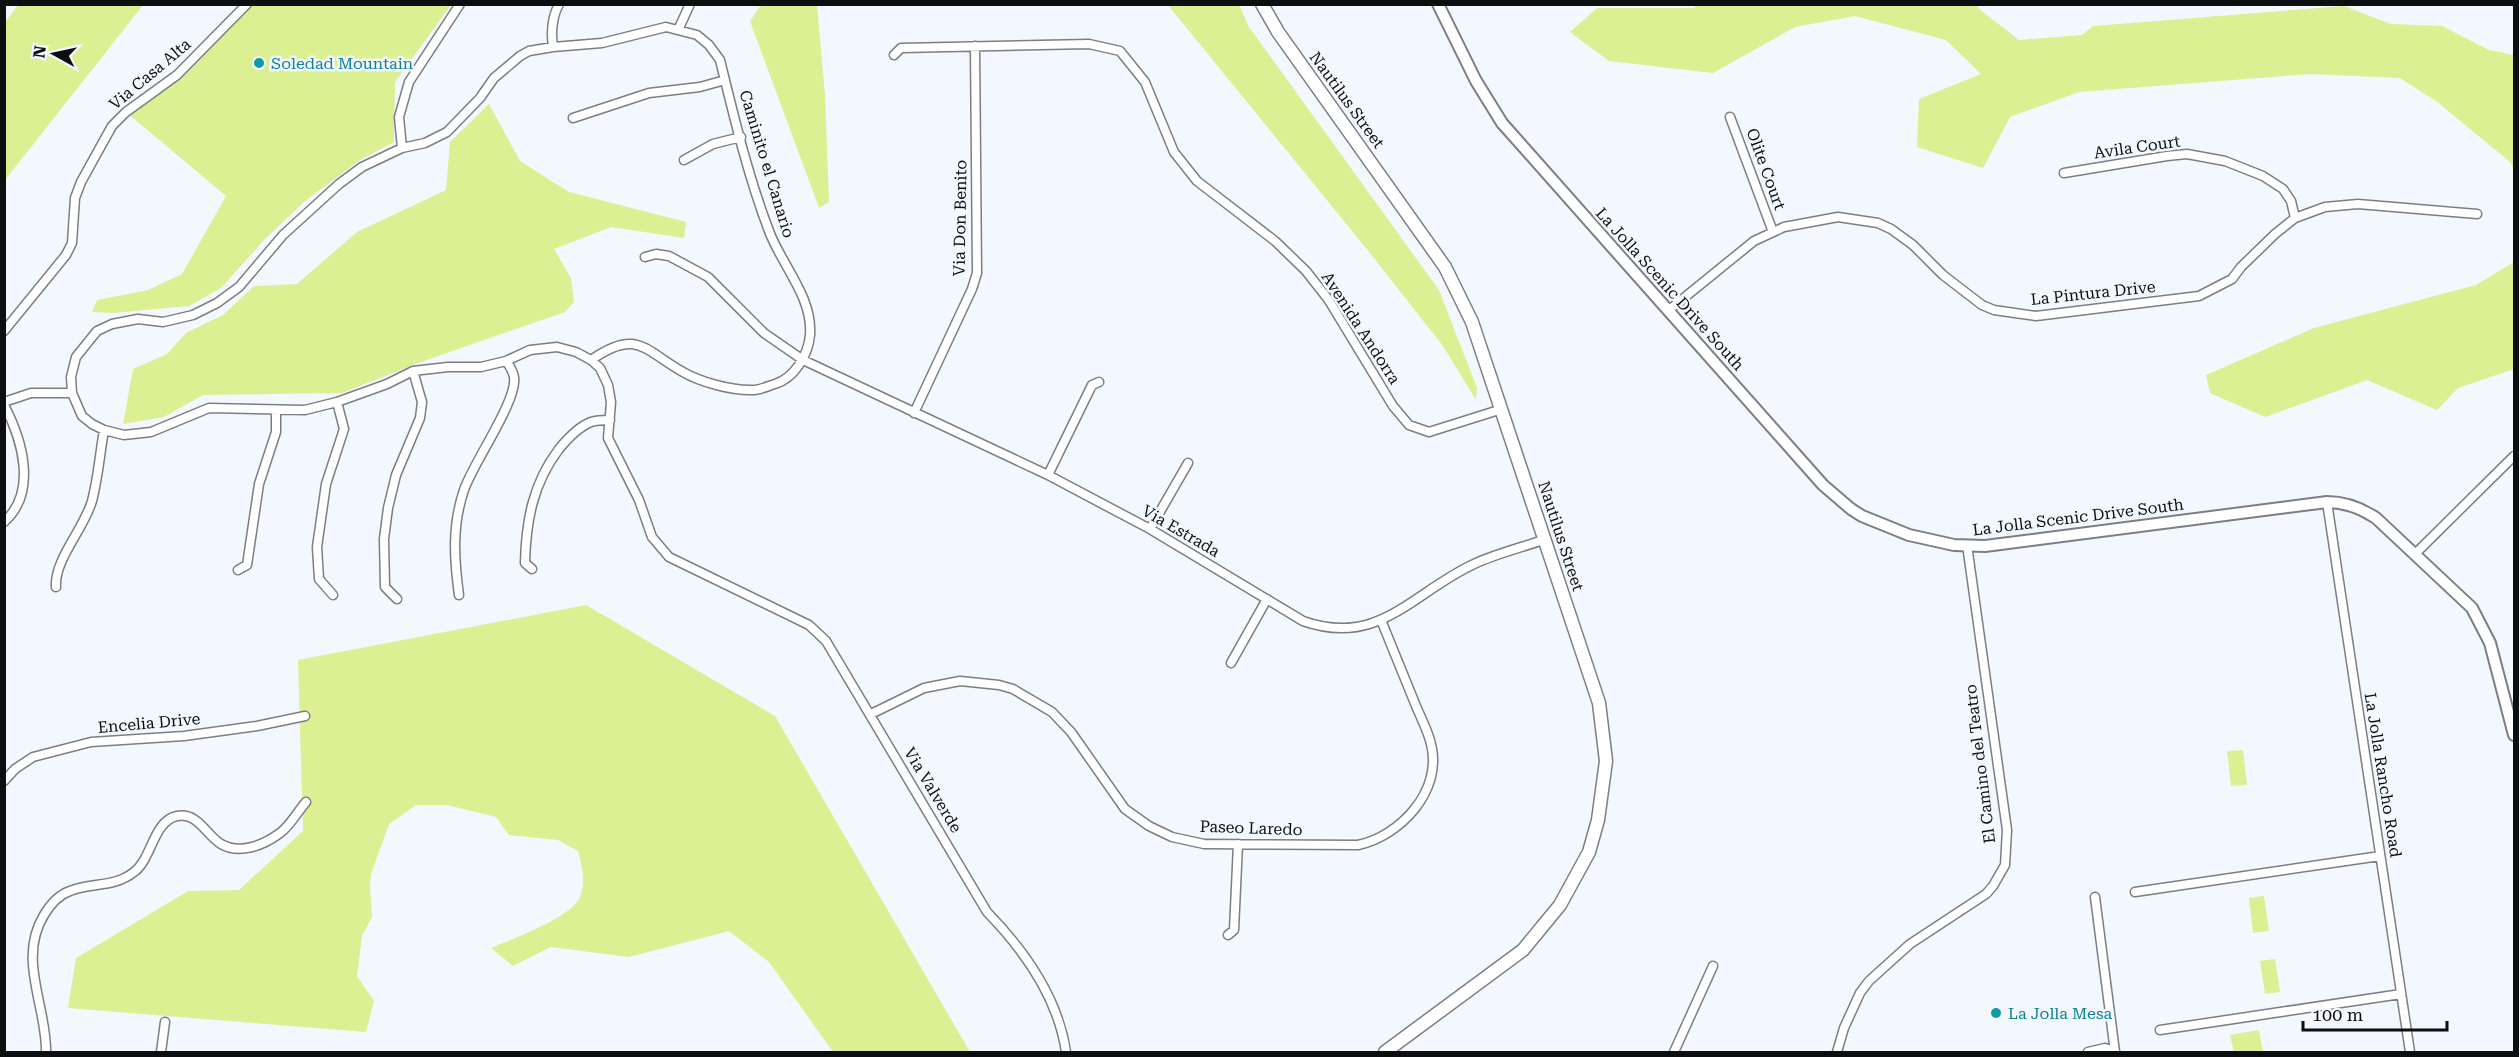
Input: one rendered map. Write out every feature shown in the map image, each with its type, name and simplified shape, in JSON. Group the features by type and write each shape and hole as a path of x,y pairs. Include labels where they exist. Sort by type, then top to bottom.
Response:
{"main road":[{"name":"Nautilus Street","path":"1262,4 1278,32 1445,267 1472,322 1525,475 1543,540 1599,703 1605,740 1606,761 1598,819 1589,852 1560,905 1523,950 1385,1053"}],"street":[{"name":"Via Casa Alta","path":"4,331 66,255 75,231 75,198 81,182 112,126 126,112 177,75 247,4"},
{"path":"402,148 399,117 409,82 460,4"},
{"path":"553,47 551,34 555,11 559,4"},
{"path":"690,4 679,28 666,27 602,43 553,47 529,51 519,56 494,78 480,98 447,132 425,143 402,148 362,167 339,184 283,235 239,287 217,303 193,315 163,322 138,319 112,324 97,331 76,357 71,377 72,393 82,416 104,430 124,435 151,432 209,408 305,410 337,402 387,384 413,371 448,367 481,367 530,350 557,347 576,352 591,360 611,346 623,344 647,347 684,373 711,384 753,390 784,381 803,360"},
{"name":"La Jolla Scenic Drive South","path":"1438,4 1476,81 1502,123 1823,484 1851,509 1909,535 1954,545 1985,546 2340,502 2363,510 2376,518 2472,608 2490,643 2514,735"},
{"name":"Caminito el Canario","path":"679,28 697,35 709,45 720,60 769,232 806,306 810,335 803,360"},
{"name":"Avenida Andorra","path":"894,55 901,48 975,46 1089,44 1120,51 1145,82 1174,152 1197,181 1275,240 1306,271 1328,299 1393,406 1409,425 1429,432 1502,409"},
{"name":"Via Don Benito","path":"914,413 972,289 977,273 975,46"},
{"path":"573,118 649,93 700,87 725,81"},
{"name":"Olite Court","path":"1730,117 1773,232"},
{"path":"684,160 713,144 741,138"},
{"name":"Avila Court","path":"2064,173 2187,154 2225,161 2264,177 2283,189 2291,201 2295,218"},
{"name":"La Pintura Drive","path":"1669,310 1754,240 1784,227 1838,217 1878,223 1913,245 1943,275 1982,305 1994,310 2036,316 2199,296 2232,279 2274,234 2295,218 2325,207 2358,204 2477,214"},
{"name":"Via Estrada","path":"645,257 656,254 669,256 708,277 764,333 803,360 1048,475 1150,529 1312,624 1338,628 1366,625 1382,620 1474,564 1543,540"},
{"path":"459,595 454,554 457,515 472,469 513,394 514,376 506,360"},
{"name":"Via Valverde","path":"591,360 600,369 608,385 611,402 608,438 639,500 652,537 669,557 809,625 826,641 987,912 1013,938 1029,959 1057,1015 1066,1053"},
{"path":"397,599 385,587 384,539 396,476 420,418 423,402 413,371"},
{"path":"1048,475 1092,385 1099,382"},
{"path":"4,522 11,517 21,496 23,467 18,435 4,404 31,393 72,393"},
{"path":"333,595 319,579 317,547 326,484 344,429 337,402"},
{"path":"238,570 248,564 259,484 276,432 276,410"},
{"path":"532,569 525,563 526,531 531,505 542,474 570,435 591,422 610,420"},
{"path":"56,587 55,575 85,520 92,500 104,430"},
{"path":"2415,554 2514,456"},
{"path":"1150,529 1188,463"},
{"name":"La Jolla Rancho Road","path":"2327,502 2410,1053"},
{"name":"El Camino del Teatro","path":"1838,1053 1844,1028 1860,993 1869,981 1910,944 1986,894 2005,865 2007,830 1968,545"},
{"path":"1231,663 1267,599"},
{"name":"Paseo Laredo","path":"871,714 924,688 960,681 999,685 1013,689 1053,712 1071,732 1125,809 1149,826 1172,837 1204,844 1358,845 1372,842 1408,819 1420,803 1431,774 1432,744 1382,620"},
{"name":"Encelia Drive","path":"4,781 15,769 33,757 91,742 184,736 257,726 305,716"},
{"path":"46,1053 32,955 37,926 56,899 70,891 126,879 140,868 166,821 178,816 198,821 221,844 253,848 282,832 306,802"},
{"path":"1228,935 1233,930 1238,844"},
{"path":"2135,892 2380,856"},
{"path":"2088,1053 2105,1048 2115,1052 2095,897"},
{"path":"1674,1053 1713,966"},
{"path":"2160,1030 2401,994"},
{"path":"161,1053 165,1022"}],"green space":[{"path":"19,4 143,5 5,180 5,22"},
{"path":"1698,4 1977,5 2019,40 2082,35 2093,26 2344,6 2391,24 2442,26 2489,50 2514,55 2514,169 2510,162 2436,101 2400,78 2310,74 2079,92 2010,117 1983,168 1917,147 1919,99 1981,74 1946,40 1855,16 1795,27 1713,73 1609,61 1570,32 1597,8 1694,8"},
{"path":"246,5 451,5 395,82 394,142 360,160 305,201 264,240 221,288 189,306 113,313 92,312 97,300 148,290 182,274 226,196 126,112 183,69"},
{"path":"761,5 817,5 825,95 829,202 819,208 750,21"},
{"path":"1168,5 1239,5 1249,27 1439,290 1477,388 1476,400 1443,346"},
{"path":"489,104 520,161 569,192 686,222 684,238 611,227 554,249 571,278 574,302 565,312 418,363 342,393 203,395 164,417 123,424 133,369 167,354 186,333 223,315 254,286 297,284 357,232 446,190 450,142"},
{"path":"2514,262 2514,369 2458,388 2437,410 2367,380 2265,417 2210,393 2206,375 2314,328 2476,285"},
{"path":"586,605 775,716 970,1052 833,1052 769,962 729,931 629,957 551,947 513,966 491,948 540,927 565,913 574,905 580,897 583,886 578,851 558,840 509,835 496,817 447,805 416,805 389,824 371,874 372,917 362,936 357,976 374,1001 366,1032 68,1008 76,958 188,891 239,890 303,831 298,660"},
{"path":"2243,750 2247,785 2231,786 2227,751"},
{"path":"2264,896 2269,931 2253,933 2249,898"},
{"path":"2275,959 2280,992 2265,994 2260,961"},
{"path":"2259,1030 2263,1052 2234,1052 2230,1035"}],"place":[{"name":"Soledad Mountain","path":"259,63"},
{"name":"La Jolla Mesa","path":"1996,1013"}]}
